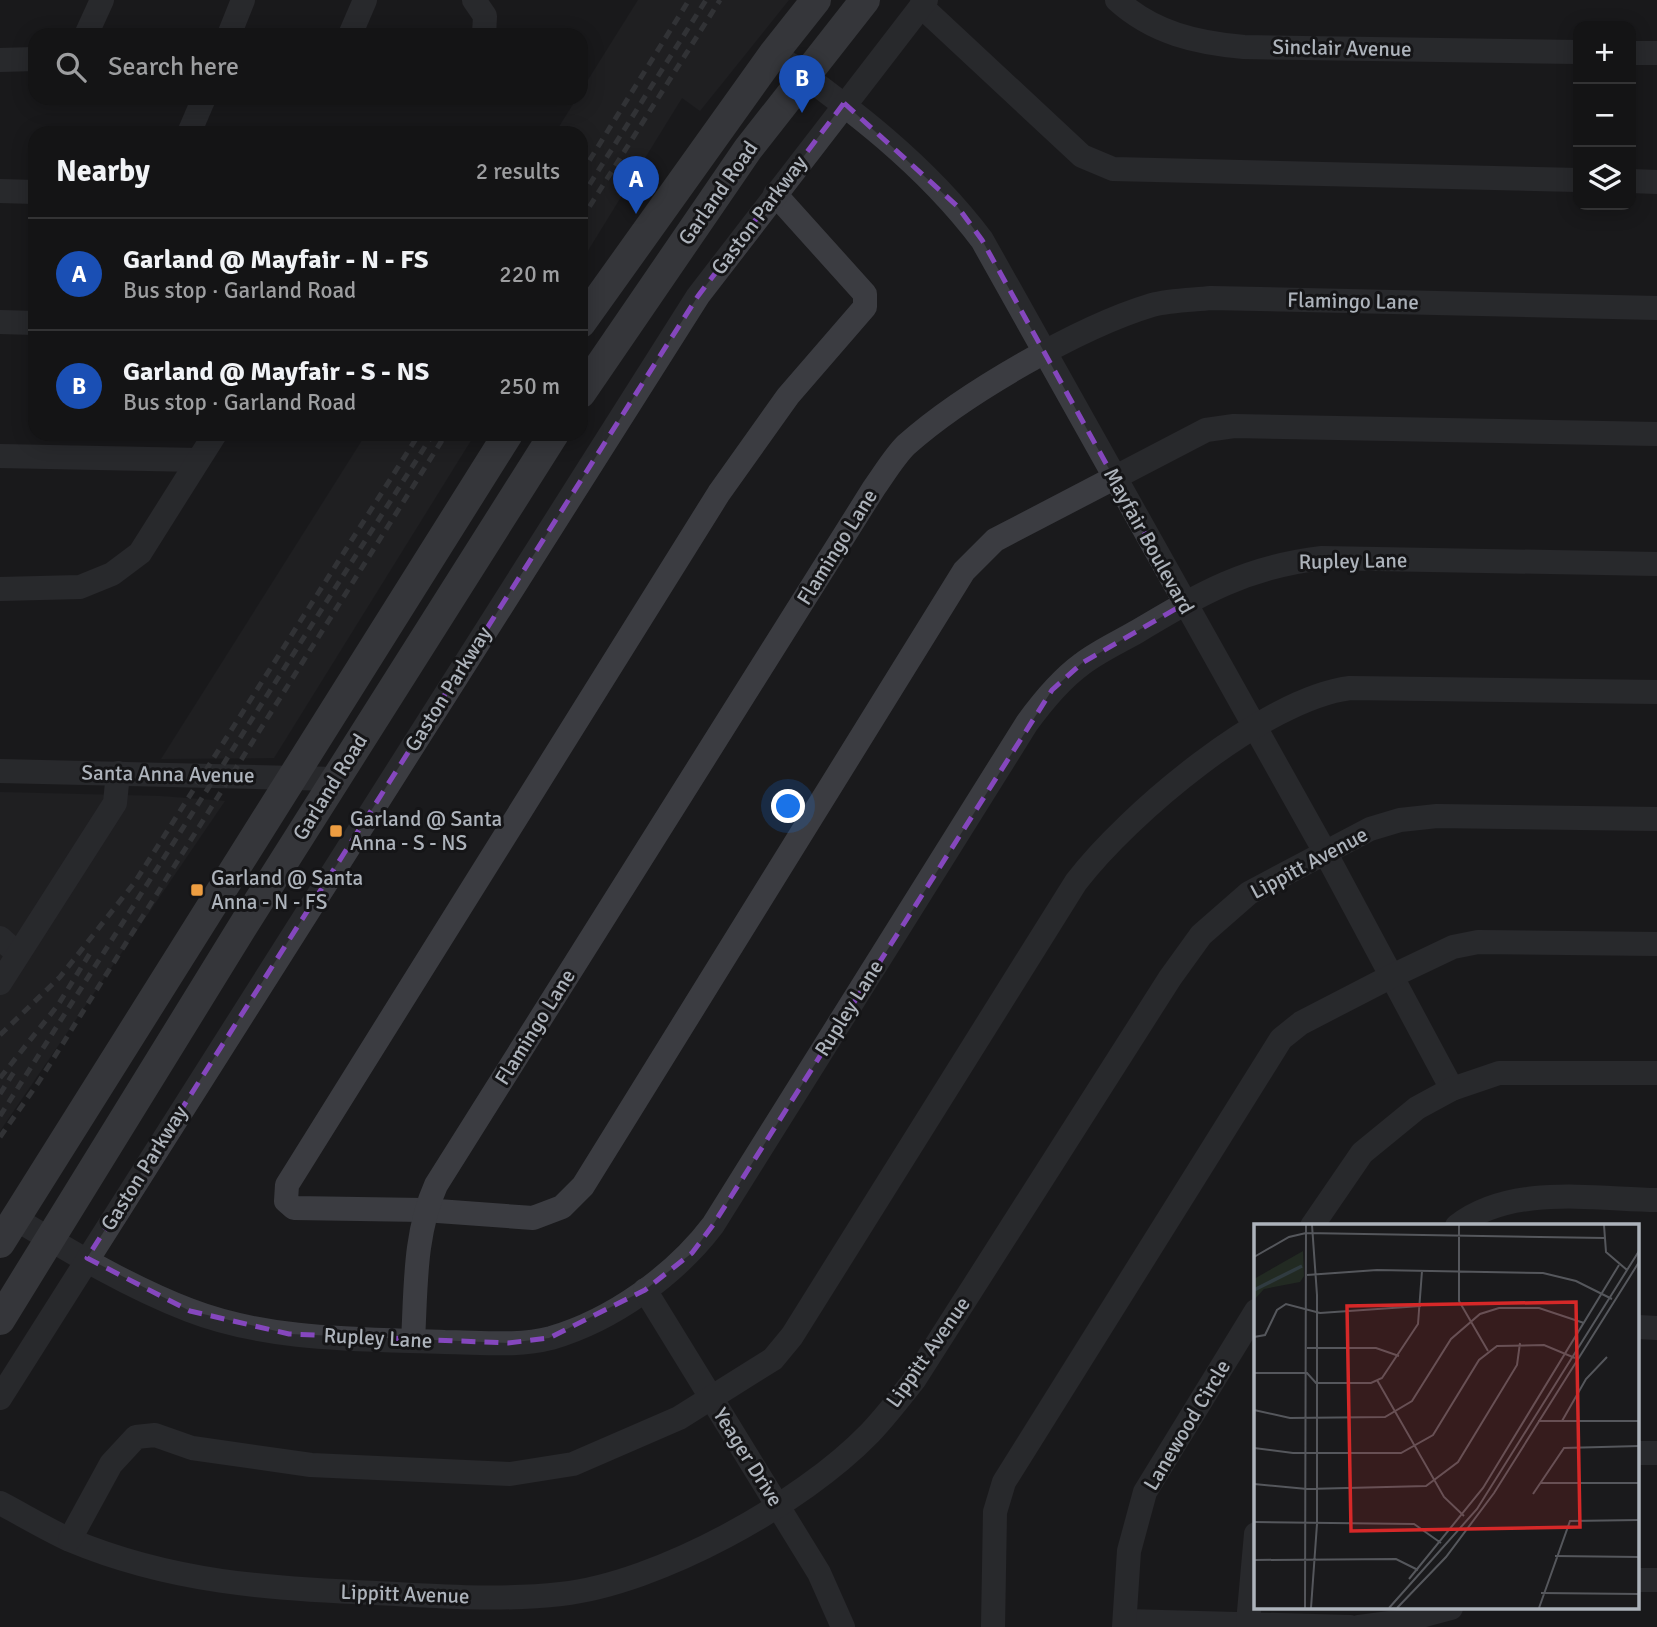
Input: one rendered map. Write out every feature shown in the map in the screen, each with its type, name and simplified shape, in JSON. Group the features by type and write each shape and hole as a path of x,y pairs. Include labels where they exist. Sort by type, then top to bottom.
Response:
{"main road":[{"name":"Garland Road","path":"588,313 774,53 816,0"},
{"name":"Garland Road","path":"588,383 748,149 865,0"},
{"name":"Garland Road","path":"8,1231 503,441"},
{"name":"Garland Road","path":"0,1321 335,779 546,445"}],"street":[{"path":"89,28 102,0"},
{"path":"232,28 243,0"},
{"path":"353,28 365,0"},
{"path":"474,0 485,16 484,28"},
{"name":"Sinclair Avenue","path":"1116,0 1158,29 1204,43 1258,47 1573,52"},
{"path":"924,3 1082,156 1113,169 1573,180"},
{"name":"Gaston Parkway","path":"0,1398 698,296 844,103 924,3"},
{"name":"Mayfair Boulevard","path":"774,53 844,103 957,206 982,240 1325,852 1452,1089"},
{"path":"1636,53 1657,53"},
{"path":"0,60 28,59"},
{"path":"193,126 201,105"},
{"path":"1636,181 1657,182"},
{"path":"0,191 28,192"},
{"path":"775,194 865,294 864,307 788,396 719,493 287,1185 286,1201 294,1208 424,1210 533,1218 562,1207 583,1186 964,571 995,540 1206,430 1234,426 1657,434"},
{"name":"Flamingo Lane","path":"413,1341 419,1238 424,1210 443,1173 874,488 904,448 946,412 1108,321 1155,304 1211,298 1657,307"},
{"path":"0,322 28,323"},
{"path":"0,589 80,587 112,574 140,552 210,441"},
{"path":"0,456 198,460"},
{"name":"Rupley Lane","path":"8,1231 49,1238 147,1292 190,1311 237,1326 289,1334 508,1343 549,1338 583,1325 645,1290 692,1253 713,1225 1027,723 1052,690 1082,663 1184,604 1249,572 1321,558 1657,564"},
{"path":"69,1539 111,1464 136,1437 155,1435 192,1448 311,1465 510,1474 573,1464 679,1418 773,1359 792,1336 1076,882 1096,856 1198,763 1318,695 1350,688 1657,692"},
{"name":"Santa Anna Avenue","path":"0,771 335,779"},
{"path":"0,984 9,946 115,803 118,773"},
{"name":"Lippitt Avenue","path":"0,1503 69,1539 128,1560 188,1576 269,1589 428,1595 546,1595 603,1587 699,1552 824,1472 869,1434 914,1380 1170,978 1201,935 1249,893 1370,829 1400,820 1437,816 1657,819"},
{"path":"993,1627 995,1512 1004,1482 1281,1040 1301,1023 1453,947 1478,942 1657,944"},
{"path":"1312,1224 1362,1153 1418,1108 1452,1089 1499,1073 1657,1073"},
{"path":"1460,1224 1469,1217 1514,1202 1538,1198 1657,1200"},
{"name":"Yeager Drive","path":"645,1290 820,1573 843,1627"},
{"name":"Lanewood Circle","path":"1124,1624 1129,1551 1145,1492 1254,1314"},
{"path":"1248,1623 1254,1556"},
{"path":"1359,1627 1398,1622 1443,1610"},
{"path":"1124,1624 1248,1623 1350,1627"}],"highlighted area":[{"path":"844,103 957,206 982,240 1184,604 1082,663 1052,690 713,1225 692,1253 645,1290 549,1338 508,1343 289,1334 190,1311 87,1258 698,296"}],"shaded area":[{"path":"638,0 789,0 700,111 682,98 588,251 588,126 559,126 573,105 588,105 588,80"},
{"path":"362,441 471,441 274,758 161,759"},
{"path":"0,792 160,796 225,801 0,1131"}],"railway":[{"path":"588,163 689,0"},
{"path":"588,187 706,0"},
{"path":"588,209 720,0"},
{"path":"0,1035 60,977 135,882 415,441"},
{"path":"0,1116 429,441"},
{"path":"0,1137 38,1083 442,441"},
{"path":"0,1078 58,1005 92,950"},
{"path":"0,1094 14,1072"}],"place":[{"name":"Garland @ Mayfair - S - NS","path":"802,113"},
{"name":"Garland @ Mayfair - N - FS","path":"636,214"},
{"name":"Garland @ Santa Anna - S - NS","path":"336,831"},
{"name":"Garland @ Santa Anna - N - FS","path":"197,890"}]}
